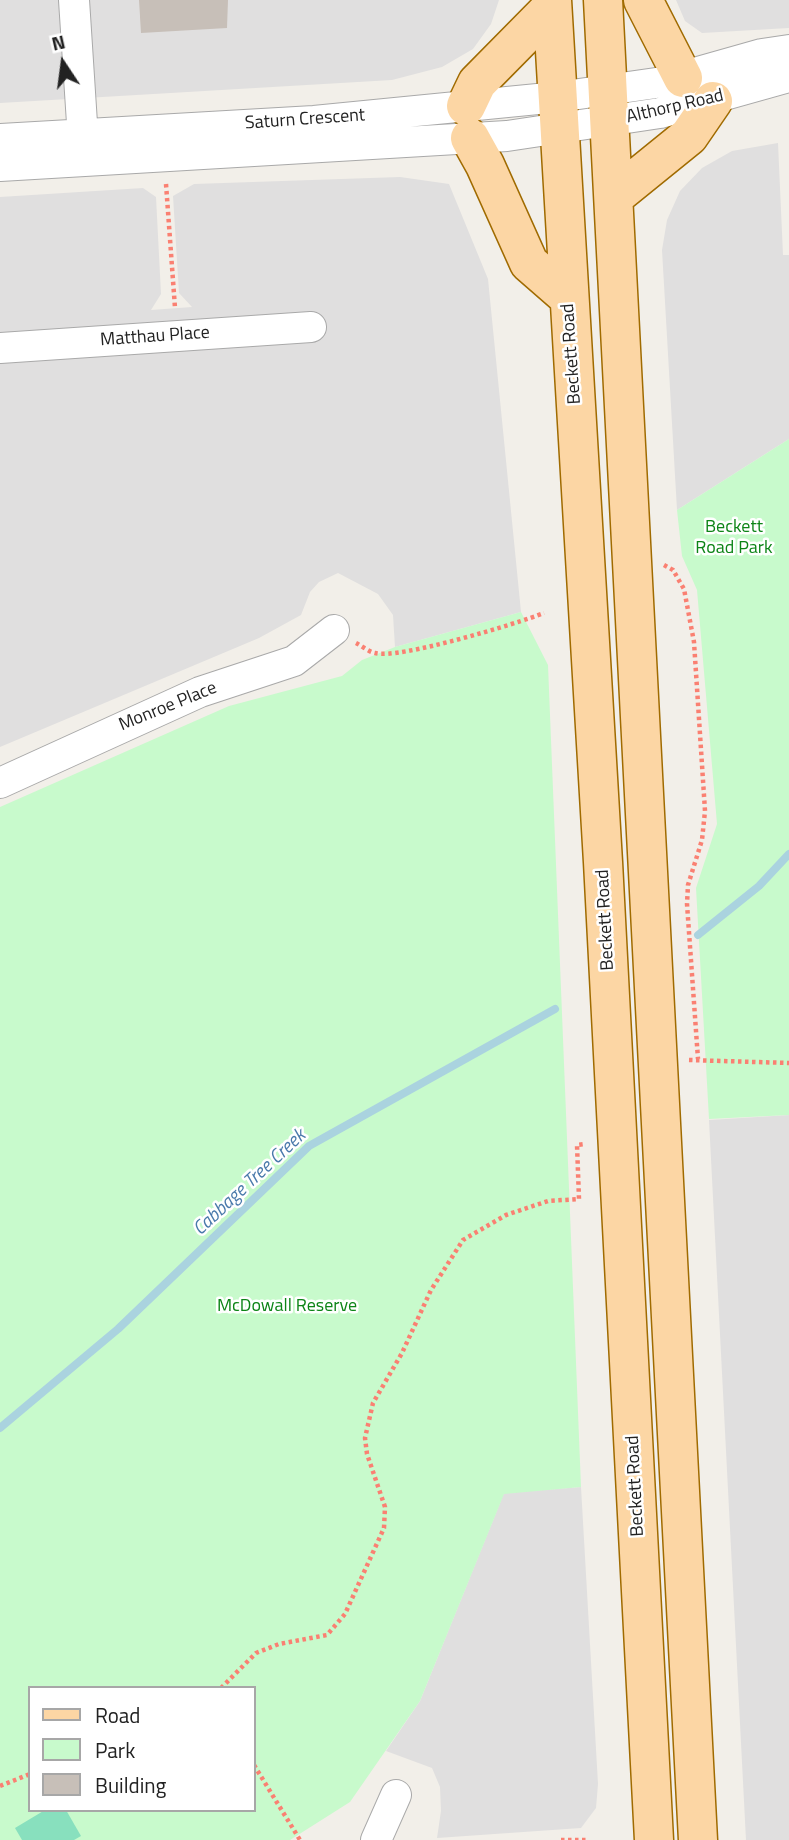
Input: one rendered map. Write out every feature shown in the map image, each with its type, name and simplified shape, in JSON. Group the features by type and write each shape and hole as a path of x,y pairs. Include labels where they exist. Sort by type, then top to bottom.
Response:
{"main road":[{"path":"603,0 698,1840"},
{"path":"615,196 689,136 698,89 643,0"},
{"path":"552,4 477,83 468,122 529,264 568,297"},
{"name":"Beckett Road","path":"552,4 603,862 654,1840"}],"street":[{"path":"74,0 84,147"},
{"name":"Althorp Road","path":"698,89 755,55 789,50"},
{"name":"Althorp Road","path":"559,113 698,89 789,77"},
{"name":"Saturn Crescent","path":"0,166 84,147 468,122 559,113"},
{"name":"Saturn Crescent","path":"0,139 84,147"},
{"name":"Matthau Place","path":"0,348 311,327"},
{"name":"Monroe Place","path":"0,783 200,692 294,661 334,630"},
{"path":"376,1840 396,1795"}],"path":[{"path":"166,179 177,335"},
{"path":"673,570 689,603 704,794 704,829 688,885 687,904 698,1059"},
{"path":"334,630 377,654 452,640 544,612"},
{"path":"678,1060 789,1063"},
{"path":"223,1686 256,1653 279,1644 327,1635 345,1614 384,1528 385,1507 367,1454 365,1438 373,1404 402,1353 431,1290 463,1240 486,1225 506,1215 548,1201 579,1199 577,1145 594,1144"},
{"path":"256,1768 300,1840"},
{"path":"0,1786 28,1775"},
{"path":"561,1840 589,1840"}],"shaded area":[{"path":"0,0 499,0 491,24 473,49 442,67 392,80 0,103"},
{"path":"676,0 789,0 789,28 702,33 685,21"},
{"path":"778,143 783,255 789,255 789,439 677,510 662,250 667,220 680,191 702,168 732,151"},
{"path":"400,177 449,184 488,279 521,612 395,647 393,615 378,594 338,573 319,582 310,592 301,615 259,638 0,747 0,197 143,188 156,197 161,294 151,310 192,307 179,293 173,196 194,184"},
{"path":"789,1115 789,1840 746,1840 709,1120"},
{"path":"581,1487 598,1784 596,1808 581,1828 437,1838 441,1811 440,1787 432,1768 386,1751 420,1701 504,1493"}],"green space":[{"name":"Beckett Road Park","path":"789,439 789,1115 709,1119 696,888 717,824 697,590 682,556 677,510"},
{"name":"McDowall Reserve","path":"521,612 548,665 581,1487 504,1494 420,1701 350,1802 290,1840 0,1840 0,807 229,706 342,676 362,660 395,647"},
{"path":"42,1812 67,1812 81,1836 74,1840 22,1840 15,1828"}],"building":[{"path":"139,0 228,0 227,28 141,33"}],"waterway":[{"name":"Cabbage Tree Creek","path":"698,935 759,886 789,854"},
{"name":"Cabbage Tree Creek","path":"0,1428 118,1329 309,1146 555,1009"}]}
